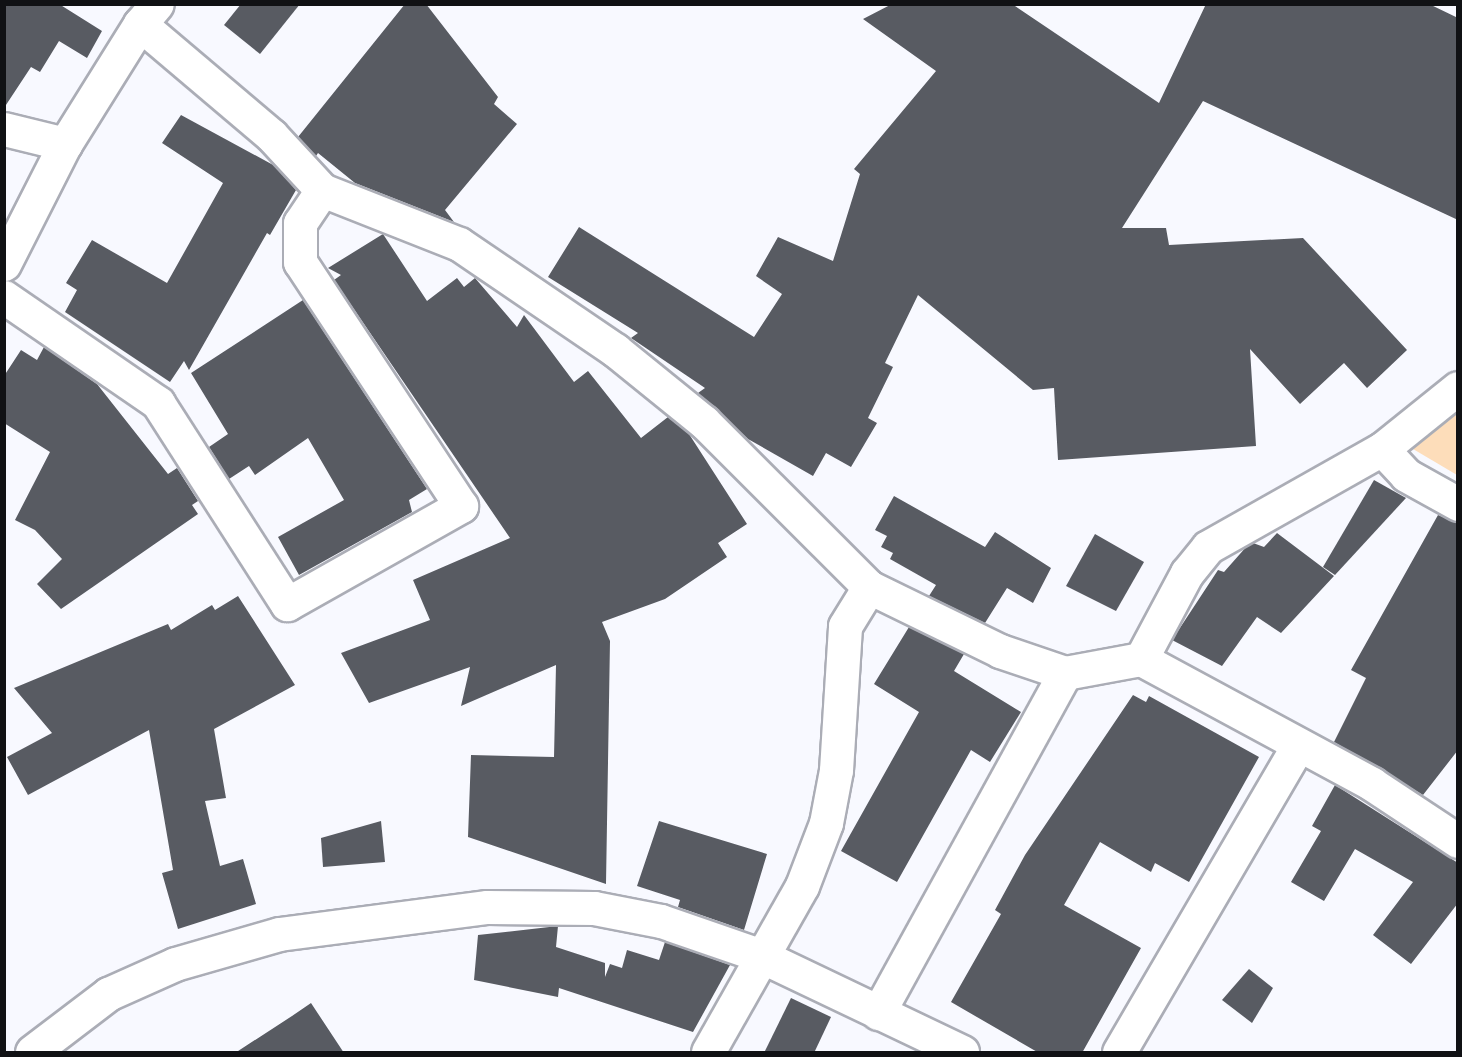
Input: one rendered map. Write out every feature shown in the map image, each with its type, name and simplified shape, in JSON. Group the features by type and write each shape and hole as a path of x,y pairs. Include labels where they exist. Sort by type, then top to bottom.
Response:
{"street":[{"path":"4,264 66,144 149,14 271,135 322,190 459,244 615,350 704,422 869,587 1000,651 1065,673 1141,659 1372,784 1458,842"},
{"path":"4,129 66,144"},
{"path":"4,297 158,403 287,604 461,506 300,262 300,223 322,190"},
{"path":"1141,659 1188,573 1208,547 1382,449 1458,388"},
{"path":"1382,449 1406,475 1458,504"},
{"path":"708,1053 759,955 802,886 826,823 836,770 845,626 869,587"},
{"path":"878,1012 1065,673"},
{"path":"1119,1053 1298,746"},
{"path":"32,1053 108,994 175,964 279,934 487,907 594,908 661,921 759,955 962,1053"}],"shaded area":[{"path":"1457,409 1457,475 1408,446"}],"building":[{"path":"4,4 59,4 102,31 87,58 59,41 40,72 31,67 4,108"},
{"path":"241,4 300,4 260,54 224,25"},
{"path":"405,4 426,4 498,97 494,104 517,124 445,210 454,222 355,183 318,153 316,156 298,137"},
{"path":"892,4 1012,4 1159,103 1206,4 1429,4 1458,18 1458,220 1203,101 1122,228 1166,228 1169,245 1303,238 1407,350 1367,388 1344,363 1300,404 1250,349 1256,446 1058,460 1054,388 1033,390 918,295 885,363 893,367 868,418 877,423 851,467 826,453 813,476 748,439 698,393 705,388 631,338 638,333 548,277 579,227 754,337 782,294 756,276 778,237 833,261 860,174 854,169 936,71 863,19"},
{"path":"181,115 275,166 296,190 270,235 267,233 189,370 184,361 170,382 65,312 77,290 66,283 92,240 167,283 223,183 162,143"},
{"path":"383,234 427,301 457,278 464,287 475,278 517,327 524,315 574,382 588,371 641,438 668,417 689,434 747,524 718,543 727,557 665,599 602,622 610,641 606,884 468,837 471,755 554,757 556,665 461,706 470,667 369,703 341,653 430,620 413,580 510,538 334,280 341,275 328,268"},
{"path":"303,300 427,489 409,500 412,512 299,575 278,537 344,500 308,438 255,475 249,466 229,479 209,447 228,434 191,373"},
{"path":"44,347 97,384 168,474 177,468 198,501 192,505 198,514 61,609 37,584 62,559 35,530 15,520 50,452 4,423 4,376 21,350 37,360"},
{"path":"1374,480 1406,498 1335,575 1323,567"},
{"path":"894,496 985,547 995,532 1051,568 1033,603 1007,588 985,623 929,596 936,585 890,559 893,553 881,547 887,536 875,530"},
{"path":"1438,515 1458,523 1458,750 1423,795 1334,742 1366,678 1351,670"},
{"path":"1277,533 1334,576 1281,633 1257,617 1222,666 1172,640 1218,570 1224,572 1247,546 1253,543 1264,547"},
{"path":"1095,534 1144,562 1116,611 1066,586"},
{"path":"238,596 295,685 214,729 226,798 205,801 220,866 243,859 256,904 178,929 162,873 173,870 149,730 28,795 7,757 52,733 14,688 168,624 171,630 212,605 215,610"},
{"path":"909,627 964,654 954,671 1021,712 990,762 971,750 897,882 841,851 919,712 874,684"},
{"path":"1133,695 1146,702 1149,696 1259,757 1189,882 1155,863 1151,872 1100,842 1064,905 1141,948 1082,1053 1039,1053 951,1002 1001,914 995,910 1025,855"},
{"path":"1335,785 1458,863 1458,903 1411,964 1373,935 1413,882 1355,849 1324,901 1291,882 1321,831 1312,826"},
{"path":"381,821 385,862 323,867 321,838"},
{"path":"659,821 767,854 744,930 678,907 680,900 637,886"},
{"path":"558,926 556,947 605,963 605,977 610,964 622,968 627,950 659,960 665,942 730,965 693,1032 559,988 558,997 474,980 478,935"},
{"path":"1249,969 1273,988 1252,1023 1222,1000"},
{"path":"791,998 831,1017 814,1053 764,1053"},
{"path":"311,1003 344,1053 235,1053 292,1016"}]}
